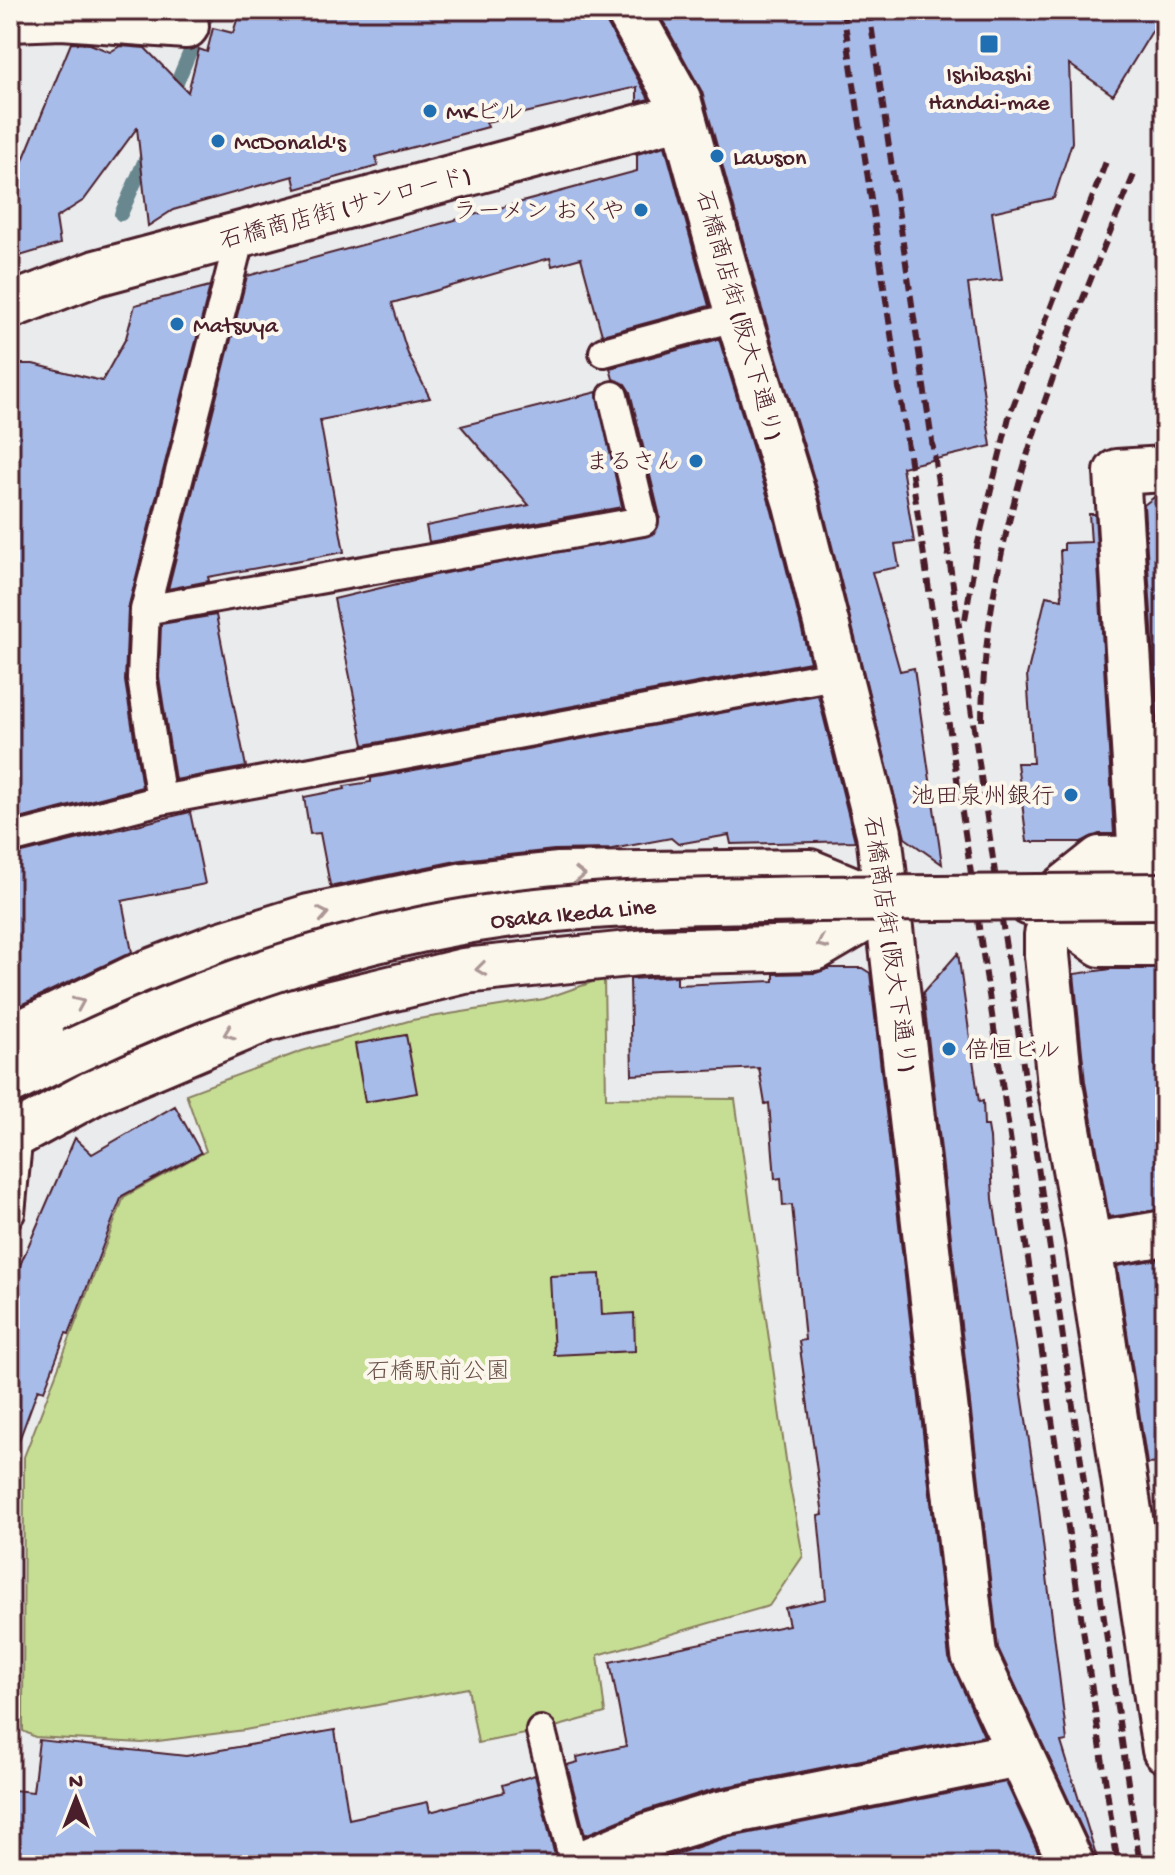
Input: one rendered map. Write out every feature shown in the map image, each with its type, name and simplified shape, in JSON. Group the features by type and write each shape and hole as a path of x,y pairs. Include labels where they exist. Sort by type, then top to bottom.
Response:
{"street":[{"name":"石橋商店街 (阪大下通り)","path":"628,10 680,107 738,316 796,504 879,833 890,904 974,1655 1072,1865"},
{"path":"10,19 62,14 186,26"},
{"name":"石橋商店街 (サンロード)","path":"10,306 96,273 240,236 680,107"},
{"path":"1165,469 1117,472 1153,858 1100,859 1052,908 1047,934 1060,1085 1089,1246 1148,1521 1165,1750"},
{"path":"10,1038 134,978 219,945 309,917 464,885 557,875 810,872 890,904 1052,908 1101,944 1165,944"},
{"path":"510,881 523,964"},
{"name":"Osaka Ikeda Line","path":"10,1082 187,999 253,974 412,932 504,915 580,907 732,900 1165,896"},
{"path":"14,1136 167,1058 266,1019 464,971 648,952 815,948 890,904"},
{"path":"1089,1246 1165,1233"},
{"path":"577,1865 650,1835 719,1814 1019,1754"}],"lane":[{"path":"161,800 142,678 145,610 240,236"},
{"path":"604,352 738,316"},
{"path":"145,610 643,521 613,396"},
{"path":"10,839 161,800 840,674"},
{"path":"767,873 768,949"},
{"path":"134,978 167,1058"},
{"path":"10,1213 14,1136"},
{"path":"541,1731 577,1865"}],"green space":[{"name":"石橋駅前公園","path":"604,978 606,1098 735,1099 789,1481 803,1556 769,1606 598,1655 605,1713 541,1731 478,1743 468,1688 245,1730 142,1743 35,1737 23,1731 24,1457 124,1197 206,1151 186,1094 302,1051 412,1020 544,999"}],"building":[{"path":"240,10 603,10 606,22 649,99 637,102 637,87 486,122 488,127 376,157 378,166 296,189 293,176 173,210 148,226 137,128 84,200 56,218 60,244 10,259 10,192 71,43 90,44 110,52 120,46 145,48 188,92 199,49 207,52 213,28 233,33"},
{"path":"657,10 1165,10 1113,95 1069,64 1072,142 1054,198 992,212 1002,280 968,284 991,446 902,467 914,542 895,544 899,567 872,572 900,671 914,668 942,864 905,838 820,498 762,309 702,92"},
{"path":"665,146 709,306 602,335 581,258 552,266 550,258 392,303 408,354 430,398 320,420 344,552 208,577 209,581 168,589 247,276 637,171 637,154"},
{"path":"210,286 128,609 125,681 142,787 20,819 10,759 10,364 33,364 102,381 126,338 135,305"},
{"path":"719,339 772,511 810,662 364,745 334,599 435,575 654,534 660,517 630,392 625,384 613,379 610,368"},
{"path":"597,392 622,507 429,542 426,526 529,505 461,426"},
{"path":"1165,494 1165,828 1144,505 1157,495"},
{"path":"1089,514 1095,514 1114,834 1099,834 1081,842 1027,842 1017,763 1033,763 1027,675 1046,596 1062,599 1060,550 1064,550 1064,543 1091,542"},
{"path":"216,615 246,767 175,780 159,677 161,624"},
{"path":"818,695 855,841 731,844 729,835 678,844 671,838 612,849 554,850 461,860 334,886 330,885 320,833 310,834 304,797 371,782 371,778"},
{"path":"190,812 205,884 122,901 132,952 10,1010 10,856"},
{"path":"958,953 979,1102 983,1101 984,1126 988,1126 990,1138 993,1199 1037,1494 1067,1741 1061,1742 1096,1859 998,1648 923,993"},
{"path":"830,968 862,968 870,973 949,1658 984,1736 714,1789 643,1811 585,1835 567,1765 578,1762 577,1757 626,1746 610,1662 789,1625 785,1608 826,1599 818,1516 823,1515 799,1341 805,1340 792,1205 783,1206 781,1178 775,1179 769,1103 765,1104 759,1068 632,1075 630,979 677,976 677,985 774,981 774,974 816,973"},
{"path":"1111,969 1165,969 1165,1209 1109,1217 1085,1082 1074,974"},
{"path":"406,1035 417,1093 365,1102 355,1044"},
{"path":"175,1106 201,1153 122,1196 69,1334 66,1333 44,1391 38,1389 14,1454 10,1454 10,1278 14,1279 75,1138 92,1154"},
{"path":"1165,1258 1165,1463 1147,1464 1117,1266"},
{"path":"600,1274 602,1315 634,1313 635,1351 554,1355 550,1276"},
{"path":"335,1730 349,1819 428,1802 430,1812 504,1792 502,1785 535,1775 555,1856 554,1865 10,1865 13,1790 33,1792 39,1740 186,1756"},
{"path":"1006,1782 1044,1865 643,1865 725,1838"}],"waterway":[{"path":"171,97 199,30 211,10"},
{"path":"121,214 148,153"}],"railway":[{"path":"843,10 1118,1865"},
{"path":"869,10 1140,1865"},
{"path":"965,620 977,547 1009,417 1107,159"},
{"path":"982,721 986,649 1012,508 1056,370 1136,170"}],"place":[{"name":"Ishibashi Handai-mae","path":"989,44"},
{"name":"MKビル","path":"430,111"},
{"name":"McDonald's","path":"218,141"},
{"name":"Lawson","path":"717,156"},
{"name":"ラーメン おくや","path":"641,210"},
{"name":"Matsuya","path":"177,324"},
{"name":"まるさん","path":"696,461"},
{"name":"池田泉州銀行","path":"1071,795"},
{"name":"倍恒ビル","path":"949,1049"}]}
